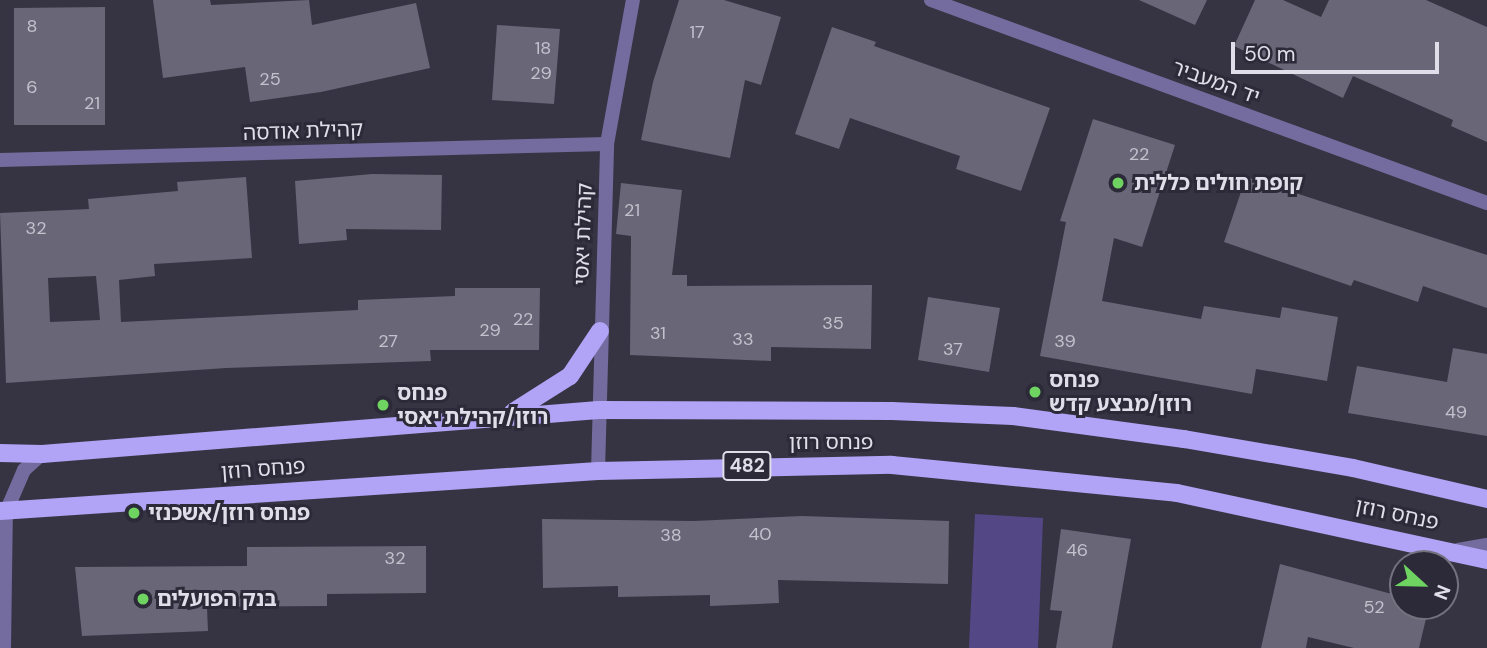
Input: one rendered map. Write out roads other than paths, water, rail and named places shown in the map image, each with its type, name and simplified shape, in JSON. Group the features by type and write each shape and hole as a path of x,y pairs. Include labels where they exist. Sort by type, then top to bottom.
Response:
{"main road":[{"path":"506,415 570,376 600,331"},
{"name":"פנחס רוזן","path":"0,453 42,454 506,415 598,411 892,411 1013,416 1262,452 1486,498"},
{"name":"פנחס רוזן","path":"3,511 598,471 906,466 1177,493 1458,550"},
{"name":"פנחס רוזן","path":"1459,550 1487,560"}],"street":[{"name":"קהילת יאסי","path":"598,471 607,144 634,0"},
{"name":"יד המעביר","path":"931,0 1487,203"},
{"name":"קהילת אודסה","path":"0,160 607,144"},
{"path":"4,648 3,511 24,470 42,454"},
{"path":"1458,550 1487,545"}],"place":[{"name":"קופת חולים כללית","path":"1118,183"},
{"name":"פנחס רוזן/מבצע קדש","path":"1035,392"},
{"name":"פנחס רוזן/קהילת יאסי","path":"383,405"},
{"name":"פנחס רוזן/אשכנזי","path":"134,513"},
{"name":"בנק הפועלים","path":"143,599"}]}
